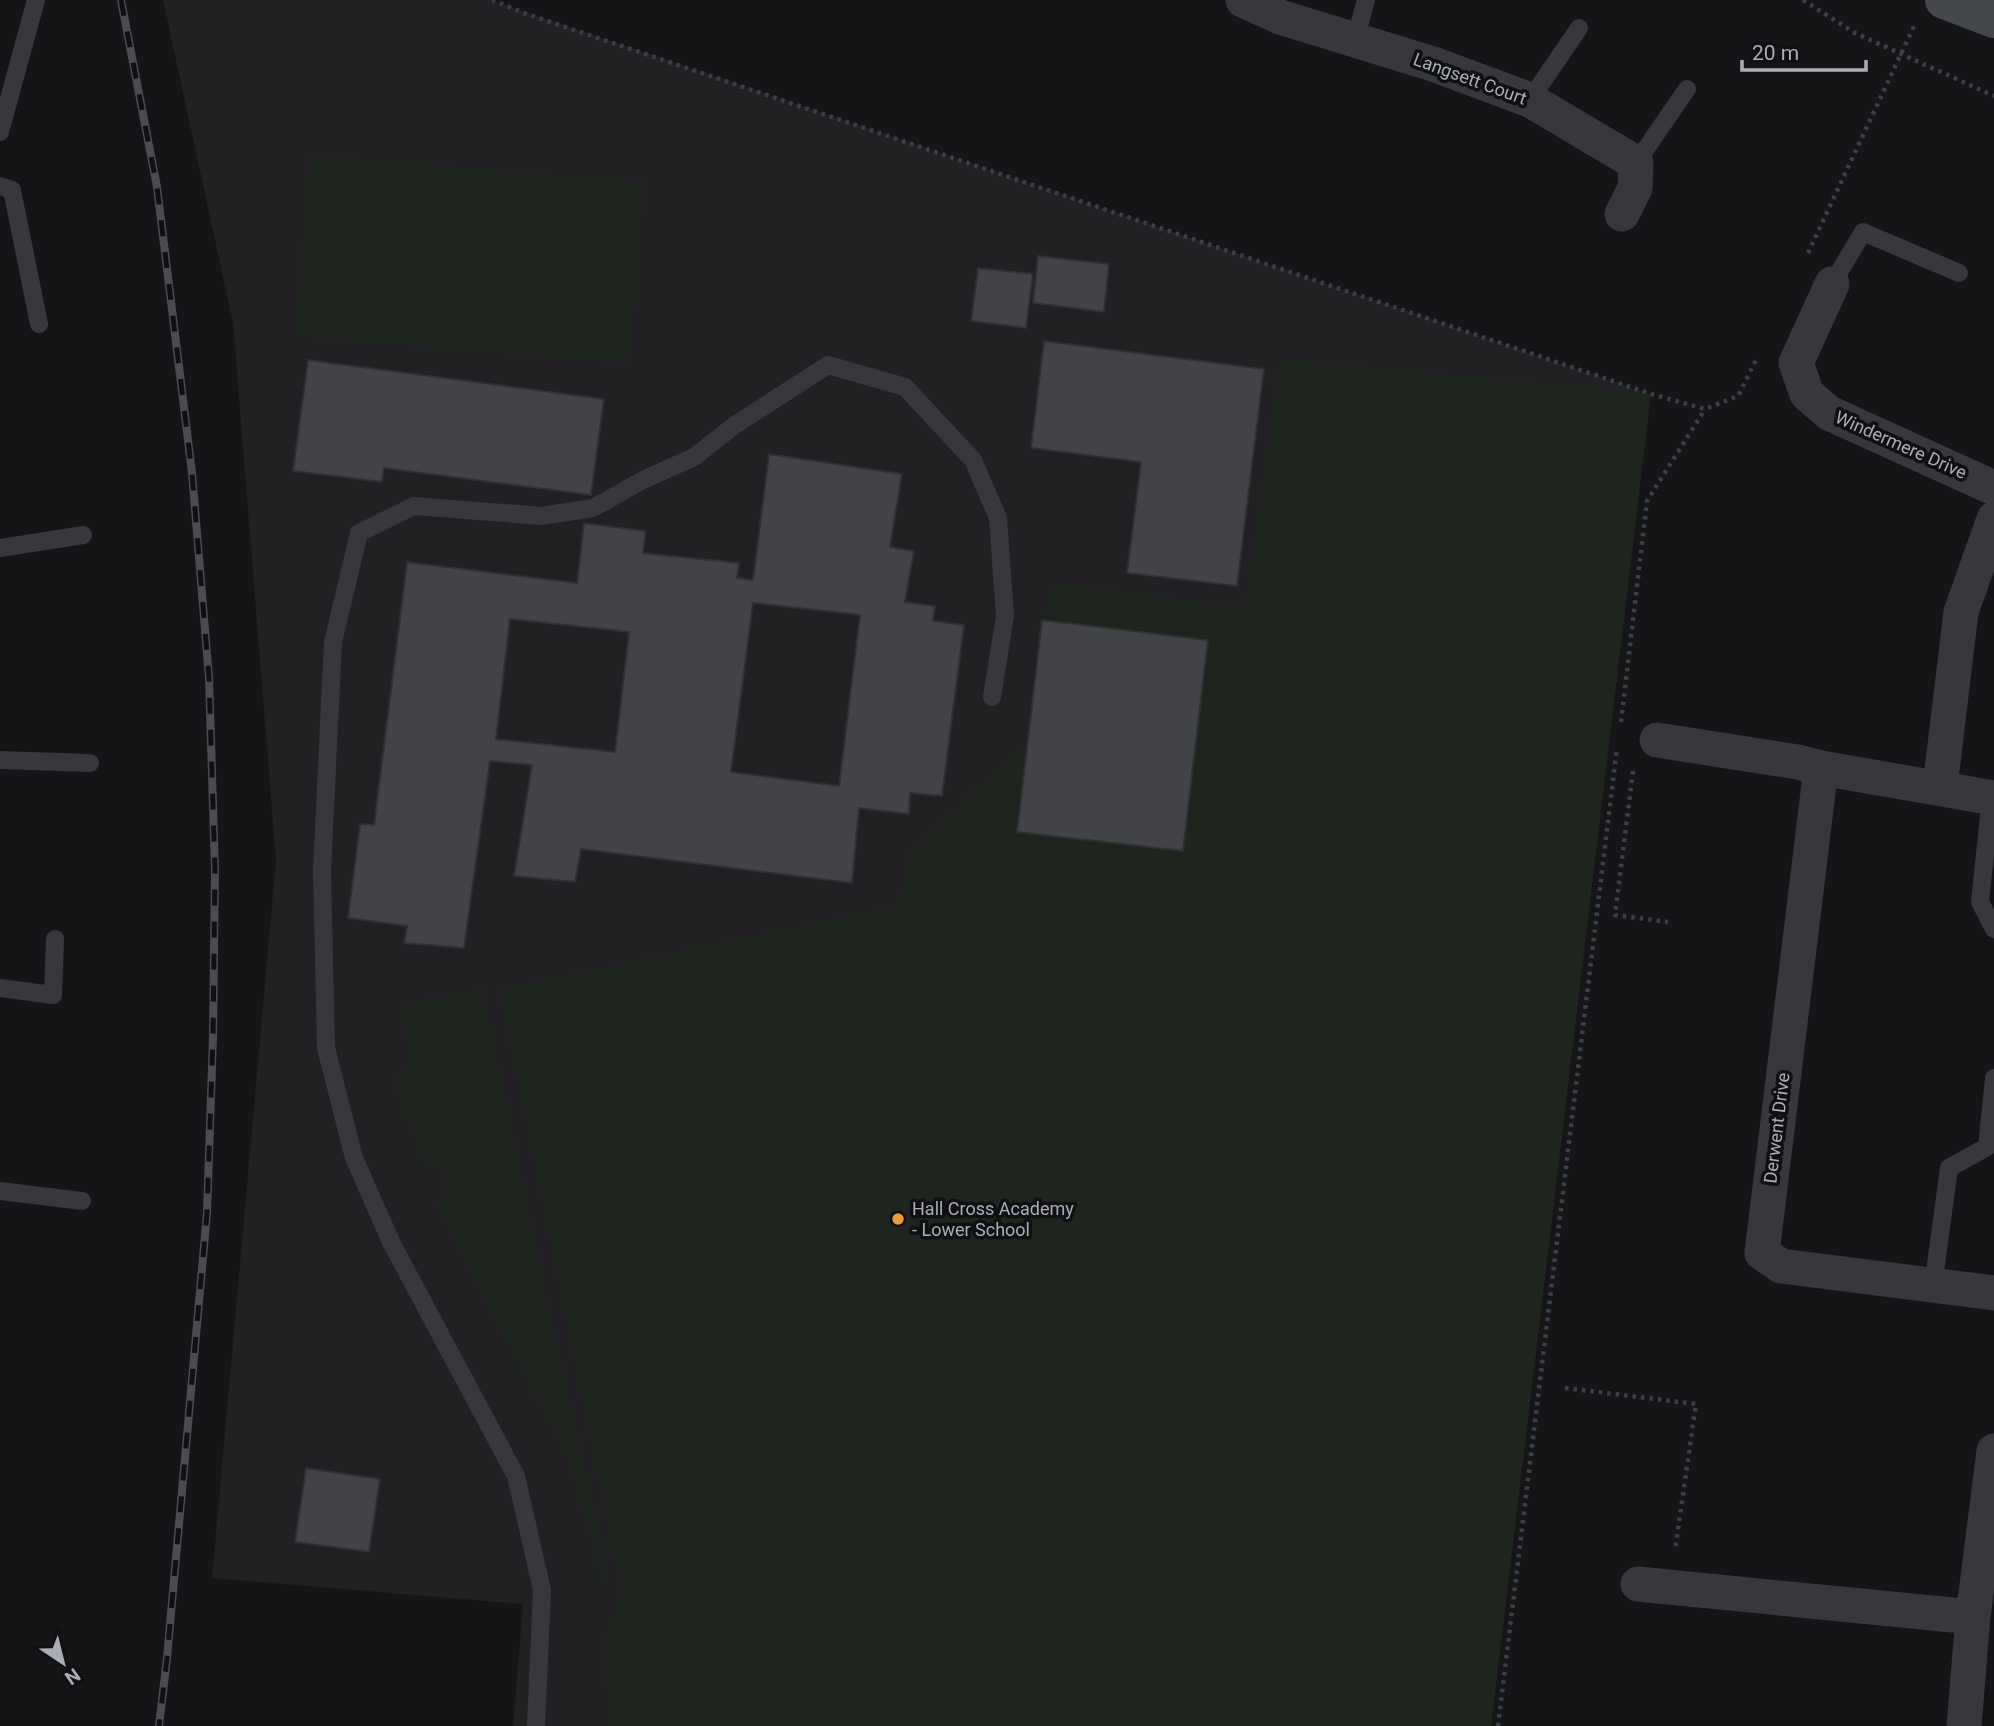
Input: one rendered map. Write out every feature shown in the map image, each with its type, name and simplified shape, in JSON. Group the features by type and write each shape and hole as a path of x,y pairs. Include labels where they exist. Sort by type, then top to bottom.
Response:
{"street":[{"name":"Langsett Court","path":"1243,0 1280,17 1433,64 1530,100 1636,163"},
{"path":"1930,11 1994,19"},
{"path":"1622,214 1635,188 1636,163"},
{"name":"Windermere Drive","path":"1832,284 1796,363 1807,394 1829,413 1994,488"},
{"path":"1940,787 1961,612 1994,519"},
{"path":"1657,740 1798,762 1993,798"},
{"name":"Derwent Drive","path":"1821,768 1762,1253 1781,1266 1994,1293"},
{"path":"1964,1726 1984,1618 1994,1451"},
{"path":"1654,1585 1984,1618"}],"lane":[{"path":"0,132 36,0"},
{"path":"1354,40 1366,0"},
{"path":"1530,100 1580,28"},
{"path":"1636,163 1686,89"},
{"path":"0,186 12,190 39,324"},
{"path":"1832,284 1863,232 1959,273"},
{"path":"536,1726 542,1590 516,1476 392,1244 354,1158 326,1048 322,872 333,642 359,533 415,506 541,516 593,508 643,480 694,457 735,425 828,365 905,387 973,460 998,518 1005,616 992,697"},
{"path":"0,548 83,535"},
{"path":"0,760 90,763"},
{"path":"1993,798 1980,902 1994,929"},
{"path":"0,988 54,995 55,939"},
{"path":"1933,1286 1949,1168 1987,1147 1994,1077"},
{"path":"0,1191 82,1201"}],"path":[{"path":"492,0 1651,394 1705,409"},
{"path":"1803,0 1855,33 1994,96"},
{"path":"1807,254 1901,55 1930,11"},
{"path":"1620,723 1647,501 1705,409 1738,396 1760,351"},
{"path":"1498,1726 1619,736"},
{"path":"1657,740 1635,749 1615,915 1668,922"},
{"path":"1565,1388 1696,1404 1654,1585"}],"shaded area":[{"name":"Hall Cross Academy - Lower School","path":"163,0 490,0 1651,394 1491,1726 513,1726 523,1604 212,1578 276,860 233,323"},
{"path":"310,155 644,182 629,363 295,336"},
{"path":"1280,359 1651,394 1491,1726 613,1726 604,1668 606,1633 623,1596 500,989 901,905 909,852 1025,742 1017,832 1182,851 1208,640 1042,620 1056,583 1245,608"},
{"path":"482,989 548,1307 608,1571 604,1588 569,1459 437,1203 443,1194 443,1172 422,1158 393,1081 411,1067 401,1004"}],"building":[{"path":"1038,256 1109,264 1104,312 1033,303"},
{"path":"978,268 1033,274 1026,328 971,321"},
{"path":"1044,341 1264,369 1237,586 1127,573 1141,462 1031,448"},
{"path":"308,360 604,399 591,495 384,468 382,482 293,471"},
{"path":"769,454 902,474 890,547 914,551 905,602 935,606 933,621 964,625 942,796 910,793 909,814 859,808 852,883 581,849 575,882 514,876 532,765 490,761 464,948 404,943 407,926 348,918 360,824 374,825 407,562 577,583 584,523 646,531 643,553 739,563 737,578 753,580","holes":["753,603 860,615 839,786 731,772","510,619 629,632 615,752 496,739"]},
{"path":"1042,620 1208,640 1183,851 1017,832"},
{"path":"306,1468 380,1479 369,1552 295,1542"}],"railway":[{"path":"121,0 157,187 192,473 209,678 215,870 207,1213 159,1726"}],"place":[{"name":"Hall Cross Academy - Lower School","path":"898,1219"}]}
